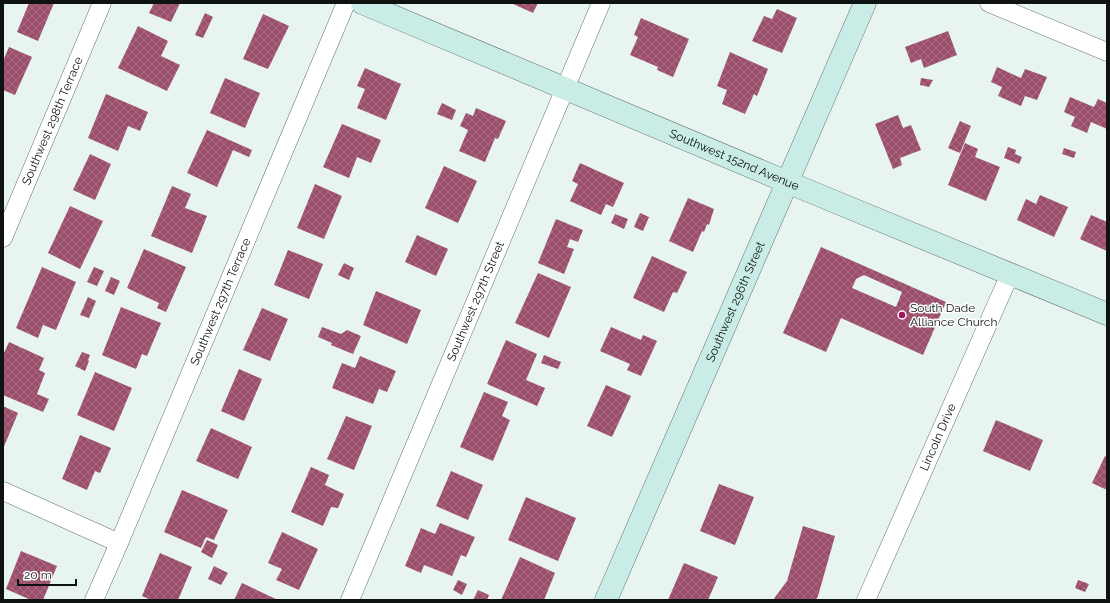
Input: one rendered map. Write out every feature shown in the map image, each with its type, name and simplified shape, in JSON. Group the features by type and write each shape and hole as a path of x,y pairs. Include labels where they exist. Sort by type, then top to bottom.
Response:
{"street":[{"name":"Southwest 298th Terrace","path":"3,238 102,3"},
{"name":"Southwest 297th Terrace","path":"94,600 119,544 346,3"},
{"name":"Southwest 152nd Avenue","path":"362,3 787,182 1107,314"},
{"name":"Southwest 297th Street","path":"350,600 601,3"},
{"name":"Southwest 296th Street","path":"606,600 865,3"},
{"path":"989,3 1107,52"},
{"name":"Lincoln Drive","path":"866,600 1010,274"},
{"path":"3,492 119,544"}],"building":[{"path":"29,3 54,3 38,41 17,32"},
{"path":"154,3 180,3 171,22 149,13"},
{"path":"511,3 538,3 533,13"},
{"path":"777,9 797,18 782,53 752,41 764,16 772,19"},
{"path":"205,13 213,17 203,38 195,35"},
{"path":"263,14 289,26 268,69 243,59"},
{"path":"641,18 689,39 673,77 657,70 658,67 630,55 638,37 634,35"},
{"path":"138,26 168,41 161,56 180,65 167,91 118,68"},
{"path":"948,31 957,55 924,68 921,59 911,63 905,47"},
{"path":"9,47 32,57 15,95 3,90 3,61"},
{"path":"730,52 768,69 757,96 754,94 745,114 722,104 727,90 717,86"},
{"path":"997,67 1021,78 1025,69 1047,77 1037,100 1025,96 1021,106 998,96 1002,87 991,82"},
{"path":"365,68 401,84 386,120 357,108 365,89 357,86"},
{"path":"225,78 260,93 245,128 210,113"},
{"path":"921,78 933,80 929,87 920,85"},
{"path":"106,94 148,112 140,131 128,126 118,151 88,138"},
{"path":"1070,97 1094,107 1098,99 1107,103 1107,129 1091,122 1087,133 1071,126 1075,117 1064,112"},
{"path":"442,103 456,110 452,120 437,114"},
{"path":"476,108 506,121 498,139 495,138 485,162 459,151 468,130 460,126 466,113 473,116"},
{"path":"898,115 903,128 911,125 921,150 900,158 902,165 893,169 875,124"},
{"path":"960,121 971,126 960,153 948,148"},
{"path":"342,124 381,140 371,163 357,157 349,178 323,167"},
{"path":"207,130 252,150 249,157 233,150 217,187 187,173"},
{"path":"965,143 978,149 975,157 1000,167 986,201 948,185"},
{"path":"1008,147 1016,150 1015,154 1022,157 1019,164 1004,158"},
{"path":"1064,148 1076,152 1074,158 1062,154"},
{"path":"90,154 111,164 95,200 73,190"},
{"path":"580,163 624,183 613,207 606,204 601,215 570,201 578,184 572,181"},
{"path":"444,166 477,181 458,223 425,208"},
{"path":"315,184 342,196 324,239 297,228"},
{"path":"172,186 191,194 185,208 207,216 192,253 151,236"},
{"path":"1040,195 1068,207 1054,237 1017,220 1026,199 1036,204"},
{"path":"688,198 714,209 709,225 707,224 704,232 702,231 693,252 669,241"},
{"path":"70,206 103,221 80,269 48,253"},
{"path":"640,213 649,217 643,231 634,227"},
{"path":"615,214 628,219 624,229 611,223"},
{"path":"1091,215 1107,222 1107,251 1080,239"},
{"path":"556,219 583,230 578,242 570,239 567,247 574,249 564,274 538,263"},
{"path":"417,235 448,249 436,276 405,262"},
{"path":"821,247 946,302 923,355 841,318 826,352 783,333","holes":["864,275 902,292 896,307 852,288 856,279"]},
{"path":"144,249 186,267 166,312 157,308 159,303 127,288"},
{"path":"288,250 323,264 309,299 274,285"},
{"path":"652,256 687,272 677,293 673,292 664,312 633,298"},
{"path":"344,263 354,268 349,280 338,275"},
{"path":"42,267 76,282 56,330 43,325 38,338 16,328"},
{"path":"94,267 104,271 97,286 87,282"},
{"path":"538,273 571,287 549,338 515,323"},
{"path":"111,277 120,281 114,295 105,291"},
{"path":"376,291 421,310 407,344 363,325"},
{"path":"88,297 96,301 89,318 80,315"},
{"path":"121,307 161,323 147,356 142,354 136,369 102,355"},
{"path":"262,308 288,319 270,361 243,350"},
{"path":"322,327 341,334 347,330 361,336 353,354 331,345 332,343 318,337"},
{"path":"611,327 641,340 643,335 657,341 641,376 627,370 630,364 600,351"},
{"path":"506,340 537,354 526,380 545,388 537,406 487,384"},
{"path":"9,342 44,358 39,370 45,373 37,394 49,399 43,412 3,395 3,355"},
{"path":"82,352 90,355 85,371 75,366"},
{"path":"544,355 561,362 558,369 541,363"},
{"path":"360,356 396,371 387,392 379,389 373,404 332,388 342,363 355,368"},
{"path":"239,369 262,379 244,421 221,411"},
{"path":"95,372 132,388 114,431 77,415"},
{"path":"606,385 631,396 612,437 587,426"},
{"path":"484,392 508,402 502,416 510,420 493,461 460,447"},
{"path":"3,406 18,413 3,449"},
{"path":"346,416 372,426 354,470 327,459"},
{"path":"996,420 1043,440 1030,471 983,451"},
{"path":"211,428 252,447 238,479 196,461"},
{"path":"80,435 111,448 100,473 95,471 87,490 62,479"},
{"path":"1105,456 1107,457 1107,490 1092,483"},
{"path":"311,467 329,475 325,485 344,494 338,508 331,507 323,526 291,512"},
{"path":"451,471 483,485 468,520 436,506"},
{"path":"719,484 754,497 735,545 700,531"},
{"path":"182,490 228,510 214,540 206,537 201,548 164,532"},
{"path":"526,497 576,518 558,561 508,540"},
{"path":"440,523 475,537 466,557 461,555 452,576 424,565 421,573 405,566 421,528 435,534"},
{"path":"803,526 835,536 818,596 816,600 773,600 787,581"},
{"path":"282,532 318,549 299,590 276,580 282,569 268,563"},
{"path":"207,540 218,545 212,558 201,552"},
{"path":"21,551 57,566 43,600 31,600 6,589"},
{"path":"160,553 192,567 178,600 151,600 142,596"},
{"path":"520,557 555,573 544,600 501,600"},
{"path":"684,563 718,577 708,600 668,600"},
{"path":"214,566 228,573 221,585 208,579"},
{"path":"458,580 467,584 462,595 453,590"},
{"path":"1078,580 1089,584 1085,592 1075,588"},
{"path":"242,583 278,600 234,600"},
{"path":"478,590 489,595 487,600 473,600"}],"place":[{"name":"South Dade Alliance Church","path":"902,315"}]}
